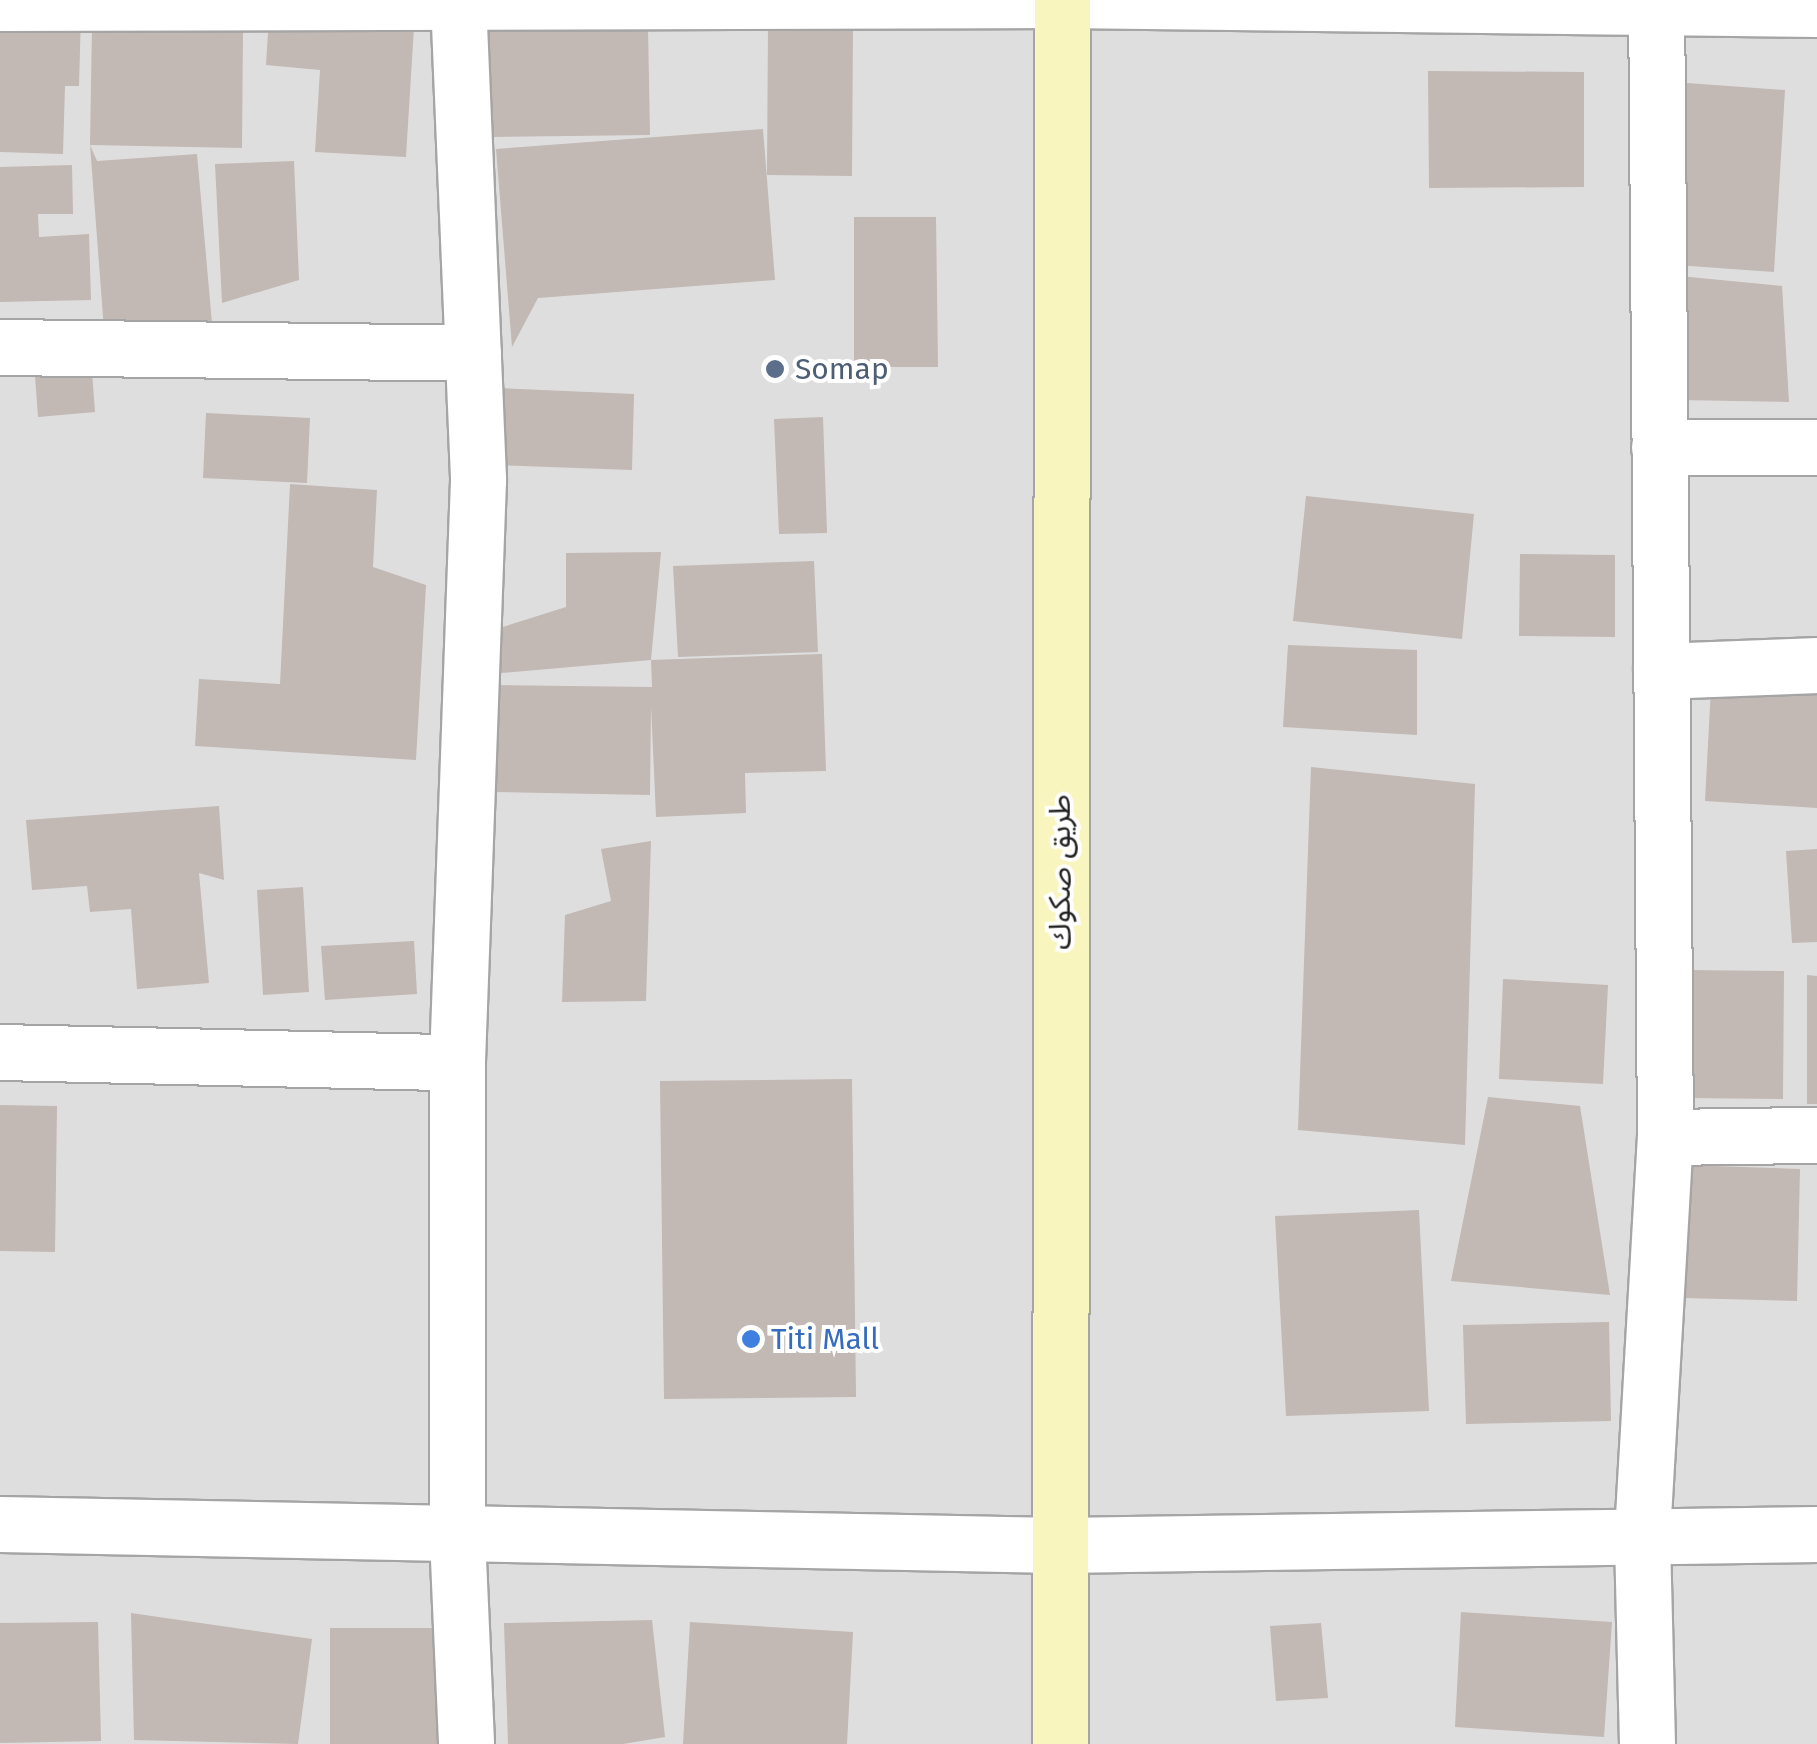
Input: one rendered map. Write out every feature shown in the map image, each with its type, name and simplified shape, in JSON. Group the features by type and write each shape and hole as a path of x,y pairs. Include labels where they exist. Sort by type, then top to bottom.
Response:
{"street":[{"path":"0,2 1062,0 1656,4 1817,10"},
{"name":"طريق صكوك","path":"1060,1744 1062,0"},
{"path":"458,1 478,480 457,1062 457,1536 466,1744"},
{"path":"1647,1744 1642,1534 1664,1137 1656,4"},
{"path":"0,347 473,354"},
{"path":"1660,447 1817,447"},
{"path":"1661,671 1817,665"},
{"path":"0,1052 457,1062"},
{"path":"1664,1137 1817,1135"},
{"path":"0,1524 1059,1545 1817,1534"}],"shaded area":[{"path":"0,0 1817,0 1817,1744 0,1744"}],"building":[{"path":"0,11 81,14 79,86 65,86 63,154 0,152"},
{"path":"269,16 414,27 406,157 315,152 320,70 266,65"},
{"path":"768,24 853,25 852,176 767,175"},
{"path":"92,26 243,29 242,148 90,145"},
{"path":"648,27 650,135 489,137 487,29"},
{"path":"1428,71 1584,72 1584,187 1429,188"},
{"path":"1687,83 1785,90 1774,272 1676,265"},
{"path":"763,129 775,280 538,298 512,347 496,149"},
{"path":"90,145 97,161 197,154 212,323 104,330"},
{"path":"294,161 299,280 222,303 215,164"},
{"path":"72,165 73,214 38,214 39,237 89,234 91,300 0,302 0,167"},
{"path":"854,217 936,217 938,367 854,367"},
{"path":"1669,275 1782,286 1789,402 1677,400"},
{"path":"91,358 95,412 38,417 34,362"},
{"path":"499,388 634,394 632,470 497,465"},
{"path":"206,413 310,418 307,483 203,478"},
{"path":"823,417 827,533 779,534 774,419"},
{"path":"290,484 377,490 373,567 426,585 416,760 195,746 199,679 280,684"},
{"path":"1306,496 1474,514 1462,639 1293,621"},
{"path":"661,552 651,660 490,674 490,631 566,607 566,553"},
{"path":"1520,554 1615,555 1615,637 1519,636"},
{"path":"814,561 818,652 678,657 673,566"},
{"path":"1288,645 1417,650 1417,735 1283,727"},
{"path":"822,654 826,771 745,773 746,813 656,817 651,705 650,795 491,792 492,685 652,687 651,660"},
{"path":"1711,688 1817,694 1817,808 1705,801"},
{"path":"1311,767 1475,784 1465,1145 1298,1130"},
{"path":"219,806 224,880 199,873 209,983 137,989 131,909 90,912 87,886 32,890 26,820"},
{"path":"651,841 646,1001 562,1002 565,915 611,901 601,849"},
{"path":"1817,849 1817,942 1792,943 1786,851"},
{"path":"303,887 309,992 263,995 257,890"},
{"path":"414,941 417,994 325,1000 321,946"},
{"path":"1686,970 1784,971 1783,1099 1685,1098"},
{"path":"1807,975 1817,976 1817,1104 1807,1104"},
{"path":"1503,979 1608,985 1603,1084 1499,1079"},
{"path":"852,1079 856,1397 664,1399 660,1081"},
{"path":"1488,1097 1580,1106 1610,1295 1451,1281"},
{"path":"0,1105 57,1106 55,1252 0,1251"},
{"path":"1685,1165 1800,1169 1797,1301 1683,1298"},
{"path":"1419,1210 1429,1411 1286,1416 1275,1216"},
{"path":"1609,1322 1611,1421 1466,1424 1463,1325"},
{"path":"1461,1612 1612,1622 1604,1737 1455,1727"},
{"path":"131,1613 312,1639 298,1744 134,1740"},
{"path":"652,1620 665,1737 623,1744 508,1744 504,1623"},
{"path":"98,1622 101,1741 0,1743 0,1623"},
{"path":"690,1622 853,1632 847,1744 683,1744"},
{"path":"1321,1623 1328,1698 1276,1701 1270,1626"},
{"path":"330,1628 440,1628 440,1744 330,1744"}],"place":[{"name":"Somap","path":"775,369"},
{"name":"Titi Mall","path":"751,1339"}]}
